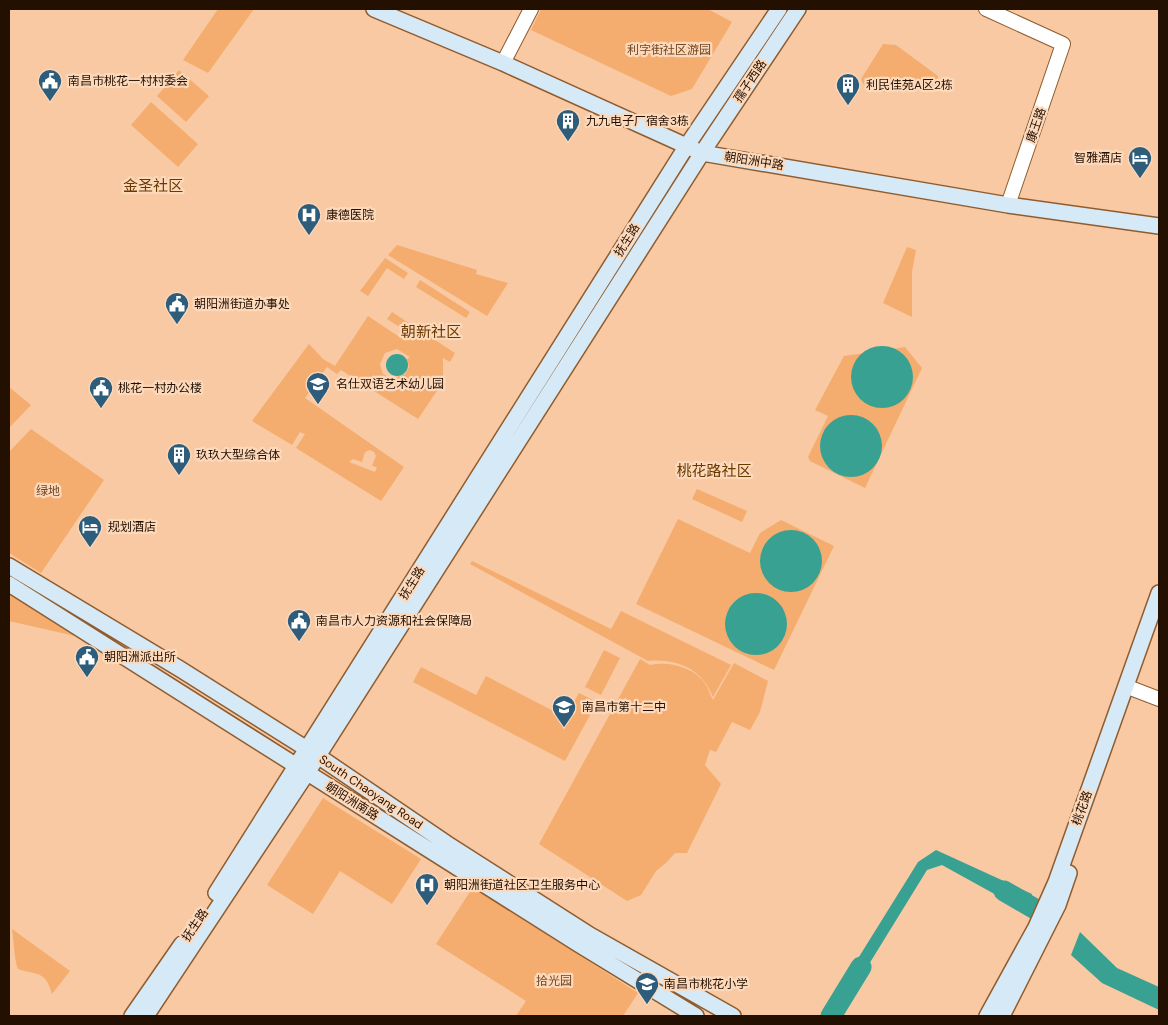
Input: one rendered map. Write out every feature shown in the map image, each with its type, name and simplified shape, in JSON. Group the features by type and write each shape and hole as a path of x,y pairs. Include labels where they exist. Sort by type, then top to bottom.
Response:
{"main road":[{"name":"朝阳洲中路","path":"374,9 503,63 702,153 1008,205 1159,226"},
{"name":"孺子西路","path":"686,147 779,9"},
{"name":"孺子西路","path":"702,153 798,9"},
{"name":"抚生路","path":"146,1016 302,769 686,147"},
{"name":"抚生路","path":"312,752 702,153"},
{"name":"South Chaoyang Road","path":"9,566 180,669 312,752 446,844 590,935 733,1016"},
{"name":"朝阳洲南路","path":"9,584 563,935 696,1016"},
{"name":"桃花路","path":"986,1016 1036,926 1056,882 1159,593"},
{"name":"桃花路","path":"1002,1016 1058,904 1159,616"},
{"name":"抚生路","path":"132,1016 302,769"}],"street":[{"path":"503,63 531,9"},
{"name":"康王路","path":"986,9 1063,44 1008,205"},
{"path":"1133,689 1159,699"}],"green space":[{"path":"218,9 254,9 208,73 183,60"},
{"name":"利字街社区游园","path":"541,9 708,9 732,22 692,89 671,96 531,30"},
{"path":"883,44 896,45 938,76 937,88 908,87 884,92 864,85 861,79"},
{"path":"179,70 209,96 186,122 157,96"},
{"path":"151,102 198,144 178,167 131,125"},
{"path":"397,245 477,270 476,274 508,283 487,316 388,255"},
{"path":"907,247 916,250 912,272 912,317 883,303"},
{"path":"385,258 408,273 404,279 387,268 368,296 360,291"},
{"path":"420,280 470,312 466,318 416,287"},
{"path":"392,312 455,353 450,362 443,358 443,382 418,419 341,370 337,374 327,367 305,398 404,467 381,501 296,448 305,434 300,432 292,445 252,421 309,344 323,359 335,366 368,316 401,338 406,331 387,319","holes":["397,349 410,357 407,359 409,367 405,374 397,377 397,382 383,374 380,364 385,353","370,450 376,456 372,466 377,467 375,472 349,462 353,459 362,462 365,452"]},
{"path":"905,347 922,368 865,488 810,461 808,457 828,416 815,410 844,356"},
{"path":"9,387 31,405 9,428"},
{"name":"绿地","path":"31,429 104,480 41,573 9,553 9,452"},
{"path":"697,489 747,511 742,522 692,499"},
{"path":"678,519 750,553 760,533 781,520 834,546 774,670 636,604"},
{"path":"472,561 611,629 621,611 731,665 713,697 702,679 687,667 669,661 648,661 470,564"},
{"path":"9,592 75,636 9,621"},
{"path":"604,650 620,658 601,695 585,687"},
{"path":"640,659 650,665 666,664 688,670 706,685 713,700 734,663 768,681 760,712 750,730 732,722 716,752 710,750 705,765 721,784 687,853 675,853 656,871 641,895 627,901 539,844"},
{"path":"421,667 476,695 486,676 565,717 579,693 597,702 565,761 413,682"},
{"path":"323,798 421,859 392,904 340,871 313,914 267,885"},
{"name":"拾光园","path":"473,887 638,993 623,1016 516,1016 526,1001 436,944"},
{"path":"12,929 70,971 52,994 44,977 18,969"}],"water":[{"path":"882,346 894,348 904,355 911,365 913,377 911,389 904,399 894,406 882,408 870,406 860,399 853,389 851,377 853,365 860,355 870,348"},
{"path":"397,354 405,357 408,365 405,373 397,376 389,373 386,365 389,357"},
{"path":"851,415 863,417 873,424 880,434 882,446 880,458 873,468 863,475 851,477 839,475 829,468 822,458 820,446 822,434 829,424 839,417"},
{"path":"791,530 803,532 813,539 820,549 822,561 820,573 813,583 803,590 791,592 779,590 769,583 762,573 760,561 762,549 769,539 779,532"},
{"path":"756,593 768,595 778,602 785,612 787,624 785,636 778,646 768,653 756,655 744,653 734,646 727,636 725,624 727,612 734,602 744,595"},
{"path":"936,850 1032,894 1025,911 942,865 927,870 850,995 839,989 918,862"},
{"path":"1080,932 1117,968 1159,987 1159,1010 1102,983 1071,955"}],"waterway":[{"path":"1004,891 1035,909"},
{"path":"831,1016 861,967"}],"place":[{"name":"南昌市桃花一村村委会","path":"50,102"},
{"name":"利民佳苑A区2栋","path":"848,106"},
{"name":"九九电子厂宿舍3栋","path":"568,142"},
{"name":"智雅酒店","path":"1140,179"},
{"name":"康德医院","path":"309,236"},
{"name":"朝阳洲街道办事处","path":"177,325"},
{"name":"名仕双语艺术幼儿园","path":"318,405"},
{"name":"桃花一村办公楼","path":"101,409"},
{"name":"玖玖大型综合体","path":"179,476"},
{"name":"规划酒店","path":"90,548"},
{"name":"南昌市人力资源和社会保障局","path":"299,642"},
{"name":"朝阳洲派出所","path":"87,678"},
{"name":"南昌市第十二中","path":"564,728"},
{"name":"朝阳洲街道社区卫生服务中心","path":"427,906"},
{"name":"南昌市桃花小学","path":"647,1005"}],"district":[{"name":"金圣社区","path":"153,186"},
{"name":"朝新社区","path":"431,332"},
{"name":"桃花路社区","path":"714,471"}]}
